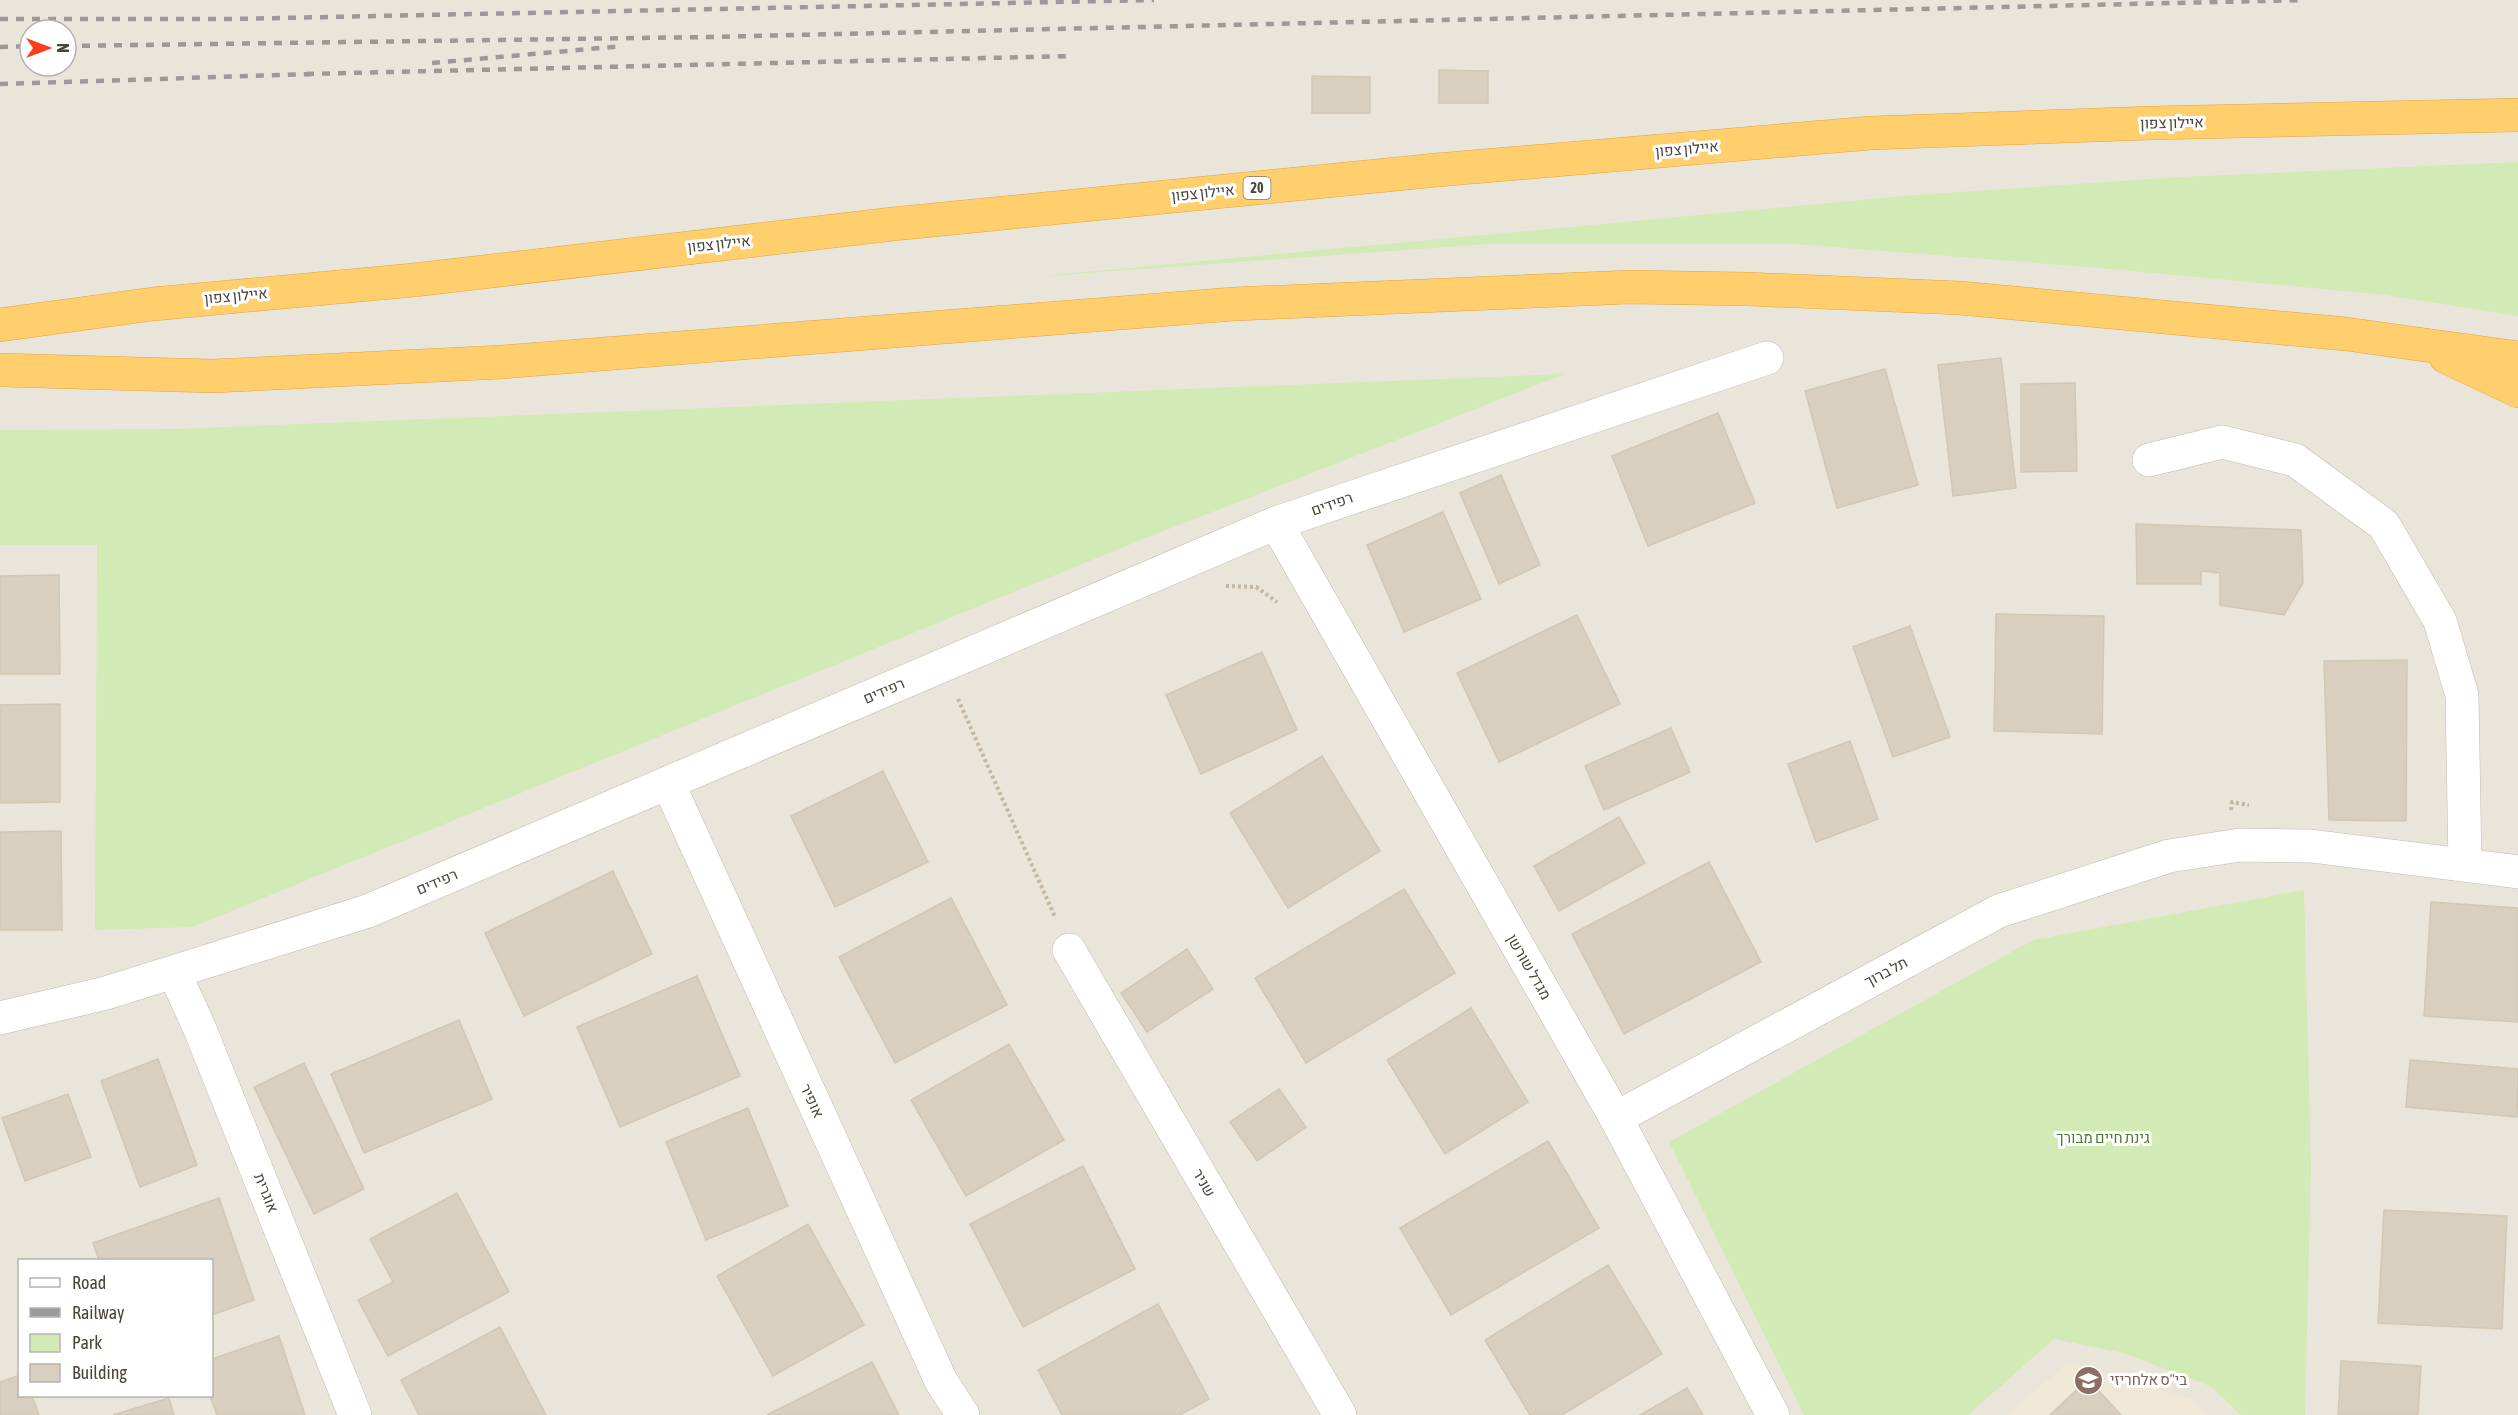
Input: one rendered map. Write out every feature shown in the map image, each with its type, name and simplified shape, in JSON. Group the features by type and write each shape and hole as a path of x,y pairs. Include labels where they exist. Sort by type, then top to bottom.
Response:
{"highway":[{"name":"איילון צפון","path":"0,325 153,304 414,280 893,224 1437,170 1847,135 2140,123 2518,115"},
{"path":"0,370 213,376 502,362 1246,303 1630,287 1747,289 1960,298 2335,333 2518,358"},
{"path":"2418,344 2518,391"}],"street":[{"name":"רפידים","path":"0,1018 106,993 368,911 1276,523 1767,358"},
{"path":"2149,460 2222,442 2295,460 2384,525 2440,621 2462,695 2465,865"},
{"name":"מגדל שורשן","path":"1276,523 1616,1118 1773,1415"},
{"name":"אופיר","path":"668,783 941,1381 963,1415"},
{"name":"תל ברוך","path":"1616,1118 1999,911 2169,855 2240,845 2311,846 2518,872"},
{"name":"שניר","path":"1070,950 1340,1415"},
{"name":"אוגרית","path":"174,972 200,1027 355,1415"}],"path":[{"path":"1222,586 1256,587 1281,605"},
{"path":"943,666 1070,950"}],"shaded area":[{"path":"0,0 2518,0 2518,1415 0,1415"},
{"name":"בי\"ס אלחריזי","path":"2069,1362 2191,1399 2207,1415 2007,1415"}],"green space":[{"path":"2518,162 2518,316 2385,295 2100,268 1795,244 1489,244 1031,277 1914,195 2181,177"},
{"path":"1565,374 1151,536 192,927 95,930 97,545 0,545 0,430 173,429"},
{"name":"גינת חיים מבורך","path":"2304,890 2311,1167 2305,1415 2241,1415 2210,1386 2123,1353 2054,1339 1968,1415 1804,1415 1669,1142 2033,940"}],"building":[{"path":"1439,70 1488,71 1488,103 1439,103"},
{"path":"1312,76 1370,77 1370,113 1312,113"},
{"path":"2001,358 2016,488 1953,496 1938,365"},
{"path":"1885,369 1918,485 1837,508 1805,391"},
{"path":"2075,383 2077,471 2021,472 2021,384"},
{"path":"1718,413 1755,503 1648,546 1612,456"},
{"path":"1501,475 1540,565 1499,584 1460,493"},
{"path":"1443,512 1481,599 1404,632 1367,545"},
{"path":"2136,524 2301,530 2303,583 2284,615 2220,605 2220,573 2201,571 2201,584 2137,584"},
{"path":"59,575 60,674 0,674 0,576"},
{"path":"1996,614 2104,616 2102,734 1994,731"},
{"path":"1577,615 1620,704 1499,762 1457,673"},
{"path":"1910,626 1950,737 1893,757 1853,647"},
{"path":"1262,652 1297,730 1201,774 1166,695"},
{"path":"2407,660 2406,821 2329,820 2324,661"},
{"path":"60,704 60,802 0,803 0,705"},
{"path":"1671,728 1690,772 1604,810 1585,766"},
{"path":"1850,741 1878,819 1816,842 1788,764"},
{"path":"1322,756 1380,851 1288,908 1230,813"},
{"path":"883,771 928,862 835,907 791,816"},
{"path":"1619,817 1645,863 1559,911 1534,866"},
{"path":"61,831 62,930 0,930 0,832"},
{"path":"1709,862 1761,962 1624,1034 1572,934"},
{"path":"613,871 652,954 524,1016 485,933"},
{"path":"1404,889 1455,973 1306,1063 1255,978"},
{"path":"951,898 1007,1005 895,1063 839,957"},
{"path":"2431,902 2518,908 2518,1022 2424,1016"},
{"path":"1187,949 1213,989 1147,1032 1121,993"},
{"path":"697,976 740,1076 620,1127 577,1027"},
{"path":"1471,1008 1528,1102 1445,1154 1387,1060"},
{"path":"459,1020 492,1099 364,1153 331,1074"},
{"path":"1009,1044 1064,1140 966,1196 911,1100"},
{"path":"158,1059 197,1165 140,1187 101,1081"},
{"path":"2410,1060 2518,1069 2517,1117 2406,1107"},
{"path":"304,1063 364,1189 314,1214 254,1087"},
{"path":"1279,1089 1306,1127 1257,1161 1230,1122"},
{"path":"68,1094 91,1157 25,1181 2,1118"},
{"path":"748,1108 788,1206 706,1240 666,1142"},
{"path":"1548,1141 1599,1228 1451,1315 1400,1228"},
{"path":"1083,1166 1135,1269 1023,1327 970,1224"},
{"path":"457,1193 509,1292 388,1356 358,1300 393,1282 370,1239"},
{"path":"219,1198 254,1300 213,1315 213,1259 99,1259 93,1243"},
{"path":"2384,1210 2507,1216 2502,1329 2378,1323"},
{"path":"808,1224 864,1325 773,1376 717,1276"},
{"path":"1608,1265 1662,1354 1562,1415 1530,1415 1485,1340"},
{"path":"1158,1304 1209,1399 1180,1415 1062,1415 1038,1370"},
{"path":"500,1327 546,1415 419,1415 401,1380"},
{"path":"279,1336 305,1415 217,1415 210,1397 213,1397 213,1359"},
{"path":"2341,1361 2421,1366 2418,1415 2338,1415"},
{"path":"872,1362 899,1415 767,1415"},
{"path":"18,1376 18,1397 32,1397 39,1415 0,1415 0,1382"},
{"path":"2088,1379 2121,1415 2050,1415"},
{"path":"1687,1388 1703,1415 1640,1415"},
{"path":"169,1398 174,1415 113,1415"}],"railway":[{"path":"0,19 231,19 1154,0"},
{"path":"78,46 710,37 2304,0"},
{"path":"0,47 18,46"},
{"path":"432,63 623,46"},
{"path":"306,74 1073,56"},
{"path":"0,84 313,74"}],"place":[{"name":"בי\"ס אלחריזי","path":"2089,1380"}]}
